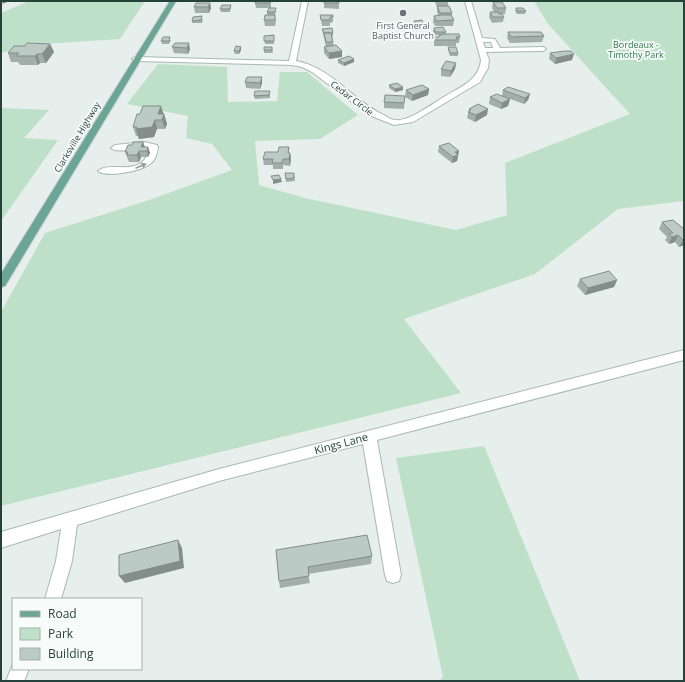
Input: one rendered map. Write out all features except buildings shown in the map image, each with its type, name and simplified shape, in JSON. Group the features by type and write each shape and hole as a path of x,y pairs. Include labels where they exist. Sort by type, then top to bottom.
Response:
{"main road":[{"name":"Clarksville Highway","path":"1,284 172,1"}],"street":[{"path":"292,63 305,1"},
{"name":"Cedar Circle","path":"136,59 292,63 304,65 315,70 372,113 394,122 410,120 477,80 484,68 485,60 468,1"},
{"path":"479,40 493,40 498,50"},
{"path":"482,50 543,49"},
{"path":"103,171 136,168 146,165 151,159 154,147 144,145 115,148"},
{"name":"Kings Lane","path":"1,540 219,475 684,355"},
{"path":"369,436 393,575"},
{"path":"54,598 64,561 70,519"},
{"path":"15,681 20,670"}],"green space":[{"path":"29,1 145,1 120,39 44,44 1,53 1,13"},
{"name":"Bordeaux - Timothy Park","path":"534,1 684,1 684,201 618,209 535,274 404,319 461,393 1,506 1,312 45,233 149,200 232,170 212,144 186,138 188,116 127,104 158,64 227,67 228,102 277,101 280,72 307,72 358,115 320,139 255,141 259,185 305,198 456,230 507,215 505,163 630,114 548,24"},
{"path":"1,108 49,110 24,138 58,140 1,221"},
{"path":"484,446 580,681 439,681 443,677 396,458"}],"place":[{"name":"First General Baptist Church","path":"403,13"}]}
